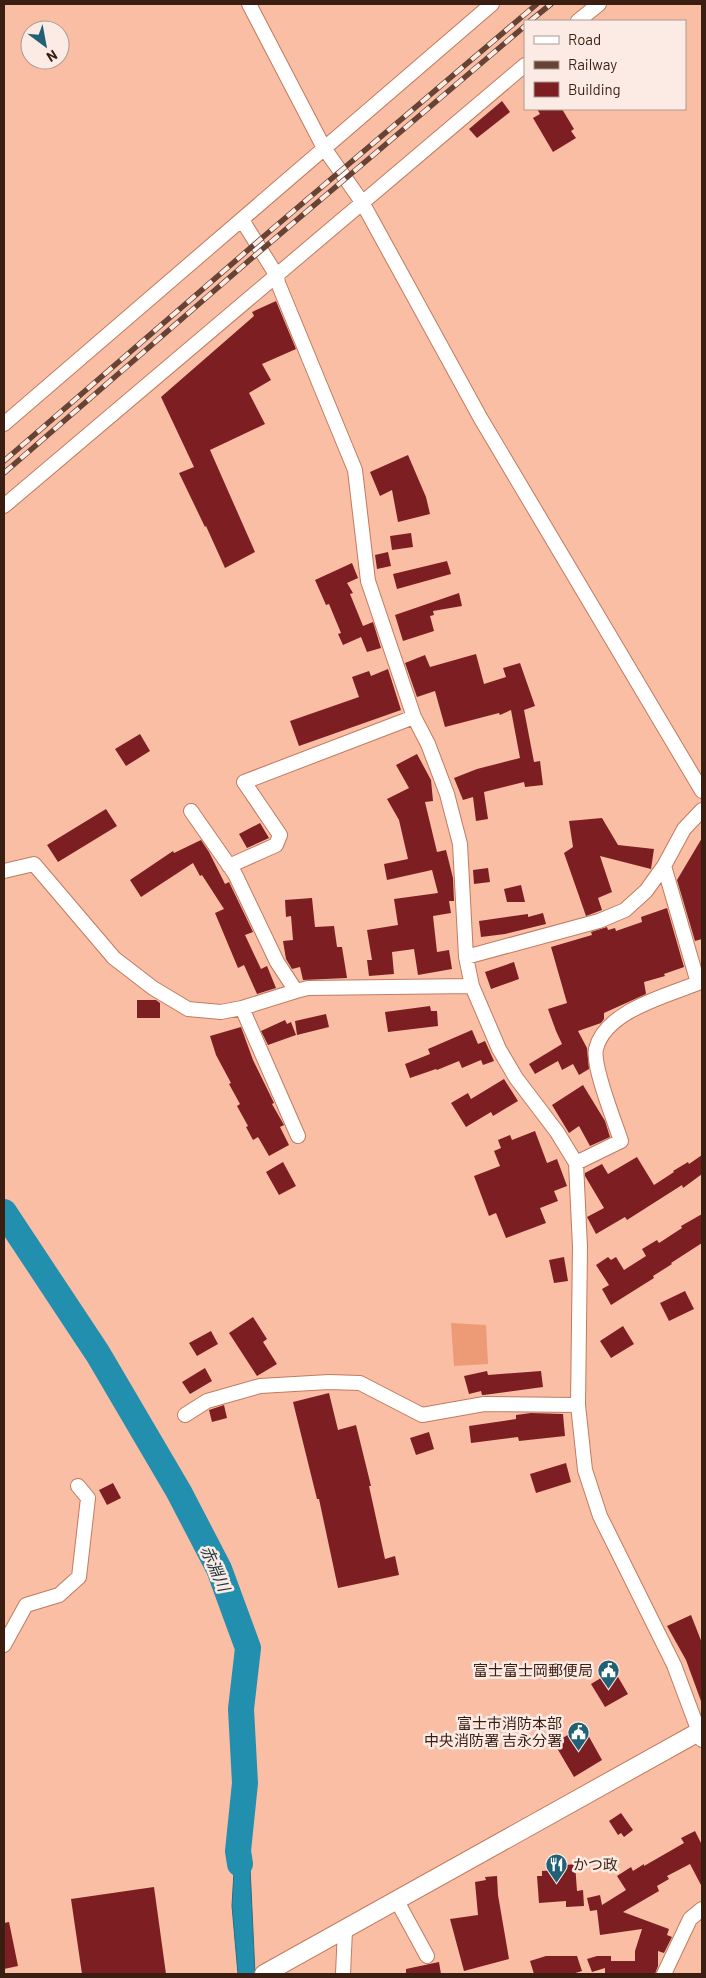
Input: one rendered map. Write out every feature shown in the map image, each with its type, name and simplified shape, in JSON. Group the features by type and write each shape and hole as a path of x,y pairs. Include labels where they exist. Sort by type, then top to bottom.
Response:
{"street":[{"path":"249,4 324,148 362,202 481,419 702,791"},
{"path":"4,424 492,4"},
{"path":"579,20 598,4"},
{"path":"4,506 524,66"},
{"path":"242,220 277,276 278,283 355,470 368,581 414,717 428,744 447,794 460,844 466,957 472,986 499,1049 516,1078 557,1132 576,1163 580,1247 578,1405 585,1470 600,1516 674,1665 701,1734 264,1974"},
{"path":"230,866 276,844 280,836 244,782 414,717"},
{"path":"466,957 599,921 625,910 646,891 664,866 684,829 702,810"},
{"path":"191,811 230,866 278,962 296,991"},
{"path":"4,871 34,864 114,958 152,988 188,1009 221,1012 242,1008 308,988 472,986"},
{"path":"576,1163 621,1141 598,1070 596,1049 607,1027 626,1012 698,983 664,866"},
{"path":"242,1008 298,1136"},
{"path":"185,1415 207,1401 260,1386 329,1382 360,1384 422,1415 484,1404 578,1405"},
{"path":"4,1645 26,1606 59,1595 79,1577 88,1498 78,1486"},
{"path":"397,1901 427,1956"},
{"path":"664,1974 690,1919 702,1909"},
{"path":"343,1974 346,1930"}],"shaded area":[{"path":"451,1323 486,1325 488,1364 454,1366"}],"water":[{"path":"237,1818 250,1867 255,1974 238,1974 232,1906"}],"building":[{"path":"502,101 510,112 477,138 469,129"},
{"path":"538,110 563,110 574,129 571,131 576,138 553,152 533,118 540,114"},
{"path":"276,301 296,349 262,364 271,380 249,393 265,424 210,450 255,552 225,568 179,473 194,467 161,397 254,316 252,312"},
{"path":"408,455 426,497 430,514 398,522 392,490 380,496 370,472"},
{"path":"411,533 413,547 392,550 390,536"},
{"path":"388,552 391,566 377,569 375,555"},
{"path":"447,561 451,574 397,589 393,574"},
{"path":"352,563 358,578 347,583 353,593 350,594 363,626 373,622 381,648 367,652 361,637 343,645 338,634 341,633 329,604 326,605 315,580"},
{"path":"459,593 462,606 433,611 434,615 430,616 434,631 403,641 395,615"},
{"path":"476,654 484,684 506,677 503,668 520,663 535,706 524,710 534,762 540,761 543,785 525,787 524,782 484,792 488,819 476,821 473,797 463,800 454,778 477,769 520,758 511,710 500,715 499,713 445,727 435,691 417,697 405,663 425,655 430,667"},
{"path":"388,669 401,710 299,746 290,721 359,697 352,677 369,671 371,676"},
{"path":"140,734 150,751 126,766 115,749"},
{"path":"417,754 431,780 433,801 425,802 437,852 446,850 453,878 454,901 449,901 451,913 433,916 437,952 449,950 452,969 418,975 414,949 392,952 394,974 369,976 367,960 372,960 367,930 398,925 394,899 438,893 432,870 387,880 384,864 408,859 399,820 387,799 409,788 396,765"},
{"path":"106,809 117,826 58,862 47,845"},
{"path":"602,818 618,845 654,849 651,869 600,856 612,892 598,898 602,910 586,916 564,853 573,847 569,821"},
{"path":"260,823 269,838 247,848 239,834"},
{"path":"702,838 702,939 695,941 677,880"},
{"path":"201,840 225,884 229,882 253,932 245,935 261,969 267,966 276,988 257,994 244,965 238,968 215,913 224,909 193,863 141,897 130,880 173,851 174,853"},
{"path":"488,868 490,882 474,884 473,870"},
{"path":"521,885 525,902 507,902 504,889"},
{"path":"312,898 315,927 334,926 337,947 342,947 347,978 303,980 300,967 292,969 286,959 283,941 293,940 291,916 286,917 285,900"},
{"path":"667,908 684,967 664,974 665,976 644,982 646,994 604,1013 604,1019 601,1023 578,1031 587,1048 589,1069 579,1075 573,1064 562,1070 558,1061 535,1074 529,1064 562,1044 548,1009 567,1003 551,947 592,935 591,932 607,927 608,930 615,928 616,931 642,922 641,917"},
{"path":"543,913 546,924 505,934 481,937 479,921 528,914 528,917"},
{"path":"514,962 519,979 491,989 485,972"},
{"path":"137,1000 156,1000 160,1003 160,1018 137,1018"},
{"path":"430,1006 431,1011 437,1011 438,1026 388,1032 385,1012"},
{"path":"326,1014 329,1027 297,1035 295,1021"},
{"path":"285,1020 287,1024 291,1022 296,1035 268,1045 261,1031"},
{"path":"241,1027 253,1060 274,1103 272,1104 284,1125 280,1127 289,1145 269,1156 258,1137 253,1140 246,1127 248,1126 237,1106 240,1104 216,1055 210,1036"},
{"path":"472,1030 478,1044 485,1041 494,1061 483,1065 481,1060 462,1068 459,1061 410,1078 405,1064 430,1054 428,1049"},
{"path":"504,1079 518,1101 493,1116 491,1112 466,1127 451,1103 468,1093 471,1099"},
{"path":"583,1085 605,1121 610,1137 590,1146 579,1126 569,1133 552,1105"},
{"path":"535,1131 547,1163 557,1159 567,1186 554,1191 558,1201 540,1208 546,1223 506,1238 496,1213 489,1216 474,1176 500,1166 494,1151 501,1148 498,1140 510,1135 512,1140"},
{"path":"702,1155 702,1174 683,1188 682,1185 627,1220 625,1217 596,1234 587,1217 604,1208 585,1173 602,1164 608,1174 637,1157 654,1185 673,1171 688,1162 689,1164"},
{"path":"283,1162 296,1186 279,1195 266,1172"},
{"path":"702,1214 702,1243 653,1276 654,1278 611,1305 602,1289 609,1285 596,1265 608,1257 611,1260 616,1257 624,1270 646,1256 642,1249 657,1240 659,1243 682,1228 681,1226"},
{"path":"564,1257 568,1281 554,1283 549,1260"},
{"path":"685,1291 694,1309 669,1321 660,1303"},
{"path":"253,1317 267,1339 263,1342 277,1364 257,1376 229,1333"},
{"path":"623,1326 634,1344 611,1358 600,1341"},
{"path":"211,1331 218,1344 197,1356 189,1343"},
{"path":"205,1368 212,1381 190,1394 182,1382"},
{"path":"487,1371 488,1375 541,1371 543,1387 484,1395 482,1395 481,1391 469,1394 464,1376"},
{"path":"329,1393 338,1430 356,1425 371,1486 369,1486 385,1559 395,1556 399,1575 338,1588 319,1499 317,1499 293,1402"},
{"path":"224,1405 227,1418 212,1422 209,1410"},
{"path":"531,1413 563,1414 565,1436 519,1441 518,1437 471,1443 469,1426 516,1419 516,1415"},
{"path":"429,1432 434,1449 416,1455 410,1438"},
{"path":"566,1463 571,1482 536,1493 530,1474"},
{"path":"113,1483 121,1498 107,1505 99,1490"},
{"path":"691,1615 702,1643 701,1701 686,1660 667,1626"},
{"name":"富士富士岡郵便局","path":"614,1670 628,1694 605,1707 591,1684"},
{"name":"富士市消防本部 中央消防署 吉永分署","path":"583,1726 602,1760 574,1777 554,1743"},
{"path":"621,1813 633,1830 624,1837 621,1833 618,1835 609,1821"},
{"path":"695,1831 702,1845 702,1887 690,1864 667,1876 669,1879 657,1886 659,1891 623,1912 669,1929 667,1935 672,1937 664,1953 658,1951 658,1966 655,1974 605,1974 605,1968 592,1972 587,1959 597,1956 611,1956 611,1961 635,1961 635,1951 642,1929 600,1935 597,1910 590,1911 587,1898 600,1895 602,1905 626,1890 617,1876 631,1867 633,1871 644,1864 644,1866 684,1843 681,1838"},
{"name":"かつ政","path":"575,1864 577,1891 583,1890 584,1906 566,1907 566,1901 539,1903 537,1876 542,1876 542,1871 558,1870 558,1866"},
{"path":"497,1876 498,1895 509,1959 464,1971 450,1919 478,1915 475,1882 486,1880 485,1877"},
{"path":"154,1887 166,1974 82,1974 71,1899"},
{"path":"9,1922 18,1966 4,1969 4,1923"},
{"path":"546,1956 577,1956 582,1971 572,1974 534,1974 530,1961"},
{"path":"439,1962 441,1974 406,1974 406,1969"}],"waterway":[{"name":"赤淵川","path":"4,1212 98,1354 179,1492 219,1569 248,1648 241,1709 245,1783 238,1851 240,1864"}],"railway":[{"path":"4,461 537,4"},
{"path":"531,20 551,4"},
{"path":"4,473 252,258 524,27"}],"place":[{"name":"富士富士岡郵便局","path":"609,1689"},
{"name":"富士市消防本部 中央消防署 吉永分署","path":"578,1751"},
{"name":"かつ政","path":"557,1883"}]}
